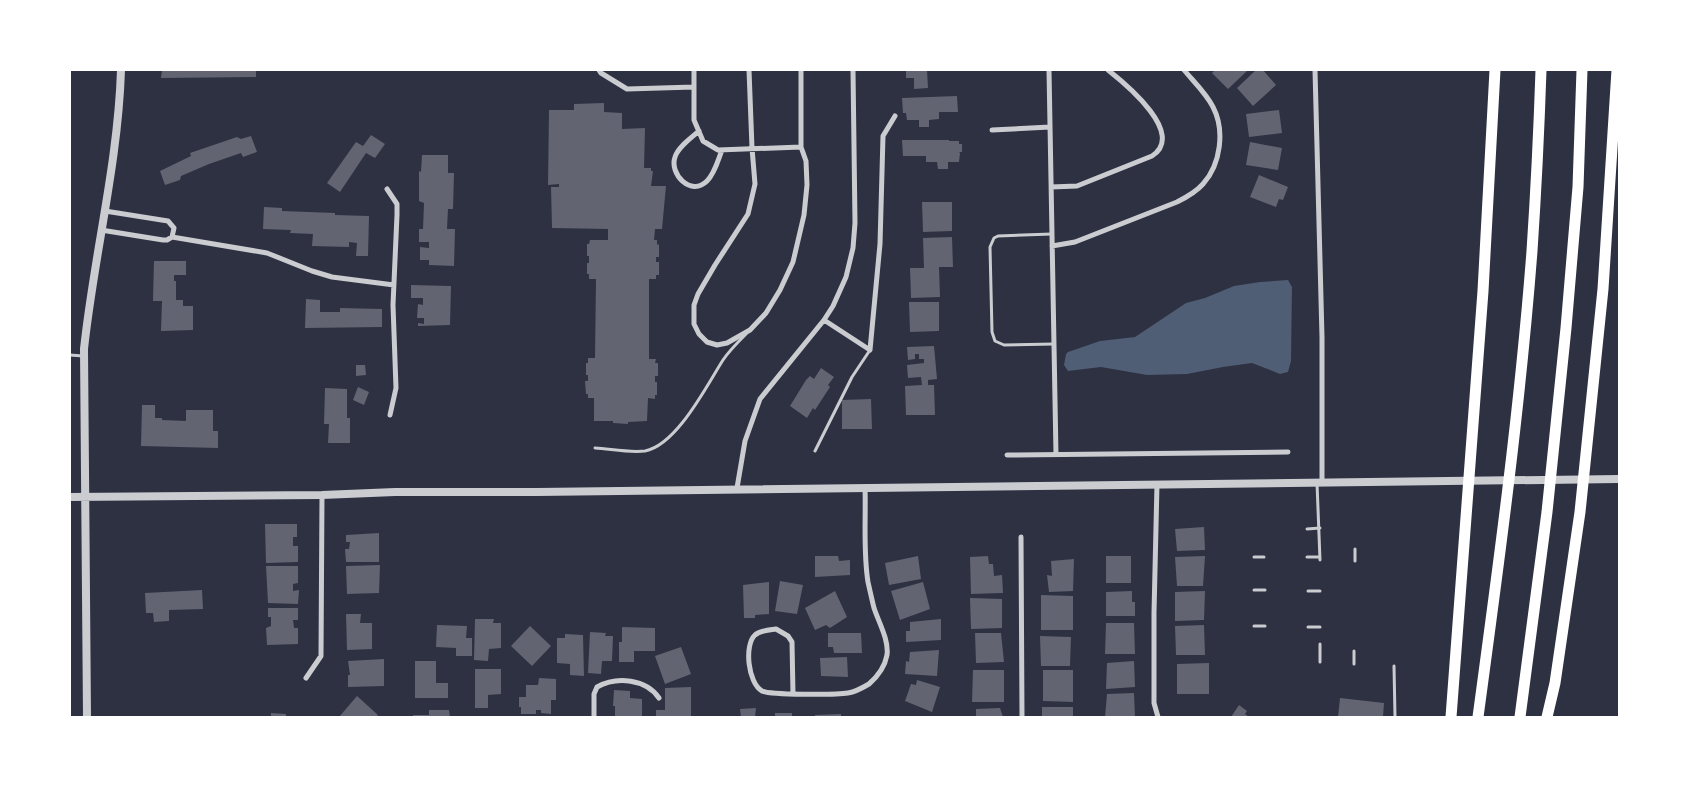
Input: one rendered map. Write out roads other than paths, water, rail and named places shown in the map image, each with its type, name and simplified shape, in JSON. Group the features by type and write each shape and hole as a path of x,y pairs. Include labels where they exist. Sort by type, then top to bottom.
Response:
{"highway":[{"path":"1451,717 1483,291 1495,70"},
{"path":"1478,717 1505,514 1532,252 1541,70"},
{"path":"1520,717 1555,443 1578,187 1582,70"},
{"path":"1547,717 1555,683 1580,512 1602,289 1617,70"}],"street":[{"path":"87,717 84,356 89,303 114,157 121,70"},
{"path":"599,70 626,89 694,86"},
{"path":"694,70 694,120 703,141 718,150 801,146"},
{"path":"749,70 755,184 748,214 711,272 694,305 694,324 699,334 707,342 717,345 727,343 750,330 766,313 780,290 793,262 804,215 807,185 806,161 801,146 800,70"},
{"path":"737,488 745,441 760,399 834,306 846,276 853,248 855,223 853,70"},
{"path":"1049,70 1056,455"},
{"path":"1051,187 1082,184 1152,156 1163,144 1161,129 1143,102 1128,86 1108,70"},
{"path":"1052,246 1075,242 1178,202 1189,196 1204,183 1211,173 1218,155 1219,126 1214,107 1184,70"},
{"path":"1315,70 1322,337 1320,482"},
{"path":"824,320 870,350 880,244 883,136 895,116"},
{"path":"992,130 1050,127"},
{"path":"698,131 677,152 674,158 674,165 679,179 686,184 696,186 706,182 716,166 722,150"},
{"path":"387,189 397,204 393,305 396,388 390,415"},
{"path":"105,211 168,221 174,228 172,237"},
{"path":"101,230 163,240 172,237 267,253 332,277 394,285"},
{"path":"1007,455 1288,452"},
{"path":"70,497 1619,479"},
{"path":"1157,484 1154,703 1158,717"},
{"path":"793,694 792,642 788,636 776,629 760,632 754,636 750,644 750,673 754,683 761,690 774,694 793,694 850,693 868,685 882,670 887,657 887,646 868,580 865,487"},
{"path":"306,678 321,656 322,495"},
{"path":"1021,537 1022,717"},
{"path":"594,717 594,694 597,687 604,683 619,680 634,682 649,687 659,698"}],"lane":[{"path":"1052,234 998,236 991,242 990,257 992,332 995,341 1004,345 1054,344"},
{"path":"595,448 646,451 660,443 675,430 692,410 724,358 750,330"},
{"path":"816,451 852,377 870,350"},
{"path":"70,355 84,356"},
{"path":"1307,557 1320,558 1320,482"},
{"path":"1307,529 1320,528"},
{"path":"1355,549 1355,562"},
{"path":"1254,557 1264,557"},
{"path":"1254,590 1265,590"},
{"path":"1308,591 1320,591"},
{"path":"1254,626 1265,626"},
{"path":"1308,626 1320,627"},
{"path":"1320,644 1320,662"},
{"path":"1354,651 1354,664"},
{"path":"1394,666 1395,717"}],"water":[{"path":"1288,280 1292,287 1291,361 1288,372 1280,374 1252,363 1187,374 1147,375 1101,367 1068,371 1064,365 1068,352 1100,341 1135,337 1186,303 1205,298 1234,286"}]}
